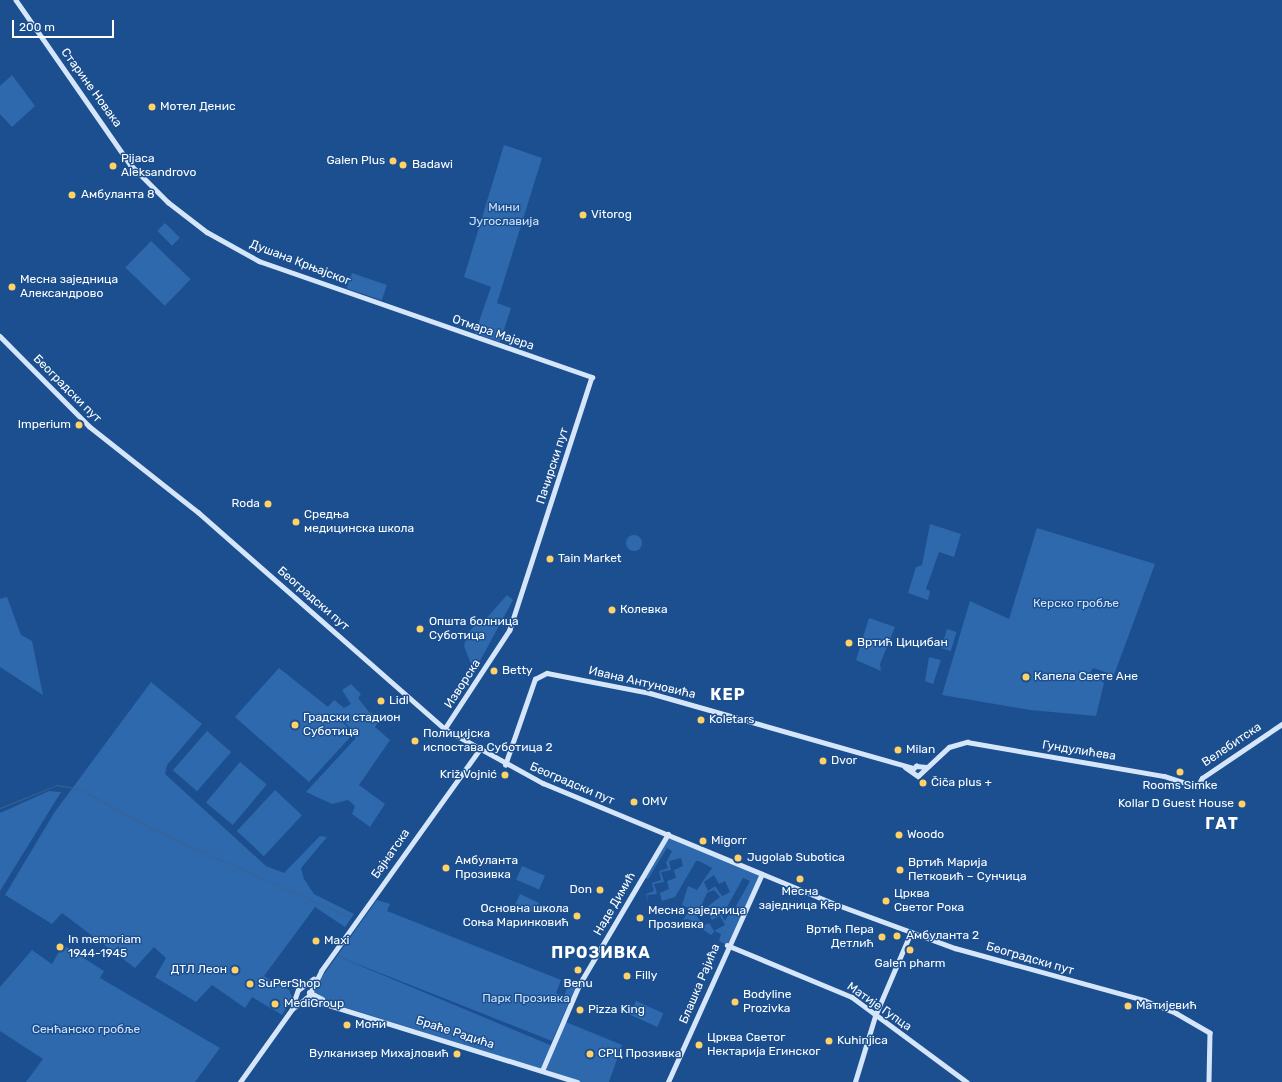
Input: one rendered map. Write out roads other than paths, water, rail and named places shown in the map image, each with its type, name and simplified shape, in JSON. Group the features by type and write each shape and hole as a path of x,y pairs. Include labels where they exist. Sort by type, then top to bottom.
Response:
{"street":[{"name":"Старине Новака","path":"16,0 128,161 151,186"},
{"name":"Душана Крњајског","path":"151,186 208,232 251,257 388,308"},
{"name":"Отмара Мајера","path":"388,308 592,377"},
{"name":"Београдски пут","path":"0,336 89,426 198,512 445,729 479,750 506,765 762,874 911,932 1018,967 1144,1000 1209,1031 1213,1044 1209,1082"},
{"name":"Пачирски пут","path":"533,562 592,377"},
{"name":"Изворска","path":"445,729 510,630 533,562"},
{"name":"Ивана Антуновића","path":"506,765 535,679 547,673 650,693 902,765 912,770"},
{"name":"Велебитска","path":"1197,787 1202,778 1282,724"},
{"name":"Гундулићева","path":"922,770 957,743 1114,767 1174,779 1197,787"},
{"name":"Бајнатска","path":"286,1017 305,999 321,971 479,750"},
{"path":"912,770 916,776 922,770"},
{"path":"912,770 922,770"},
{"name":"Наде Димић","path":"542,1072 579,985 668,834"},
{"name":"Блашка Рајића","path":"668,1082 727,945 762,874"},
{"path":"855,1082 875,1016 911,932"},
{"name":"Матије Гупца","path":"727,945 844,993 966,1082"},
{"name":"Бајнатска","path":"240,1082 286,1017 303,987 321,971"},
{"path":"303,987 309,992"},
{"name":"Браће Радића","path":"309,992 326,1002"},
{"path":"298,995 305,999"},
{"name":"Браће Радића","path":"305,999 326,1002 577,1082"}],"waterway":[{"path":"0,808 57,785 80,789 154,830 349,917"}],"place":[{"name":"Мотел Денис","path":"152,107"},
{"name":"Galen Plus","path":"393,161"},
{"name":"Badawi","path":"403,165"},
{"name":"Pijaca Aleksandrovo","path":"113,166"},
{"name":"Амбуланта 8","path":"72,195"},
{"name":"Vitorog","path":"583,215"},
{"name":"Месна заједница Александрово","path":"12,287"},
{"name":"Imperium","path":"79,425"},
{"name":"Roda","path":"268,504"},
{"name":"Средња медицинска школа","path":"296,522"},
{"name":"Tain Market","path":"550,559"},
{"name":"Колевка","path":"612,610"},
{"name":"Општа болница Суботица","path":"420,629"},
{"name":"Вртић Цицибан","path":"849,643"},
{"name":"Betty","path":"494,671"},
{"name":"Капела Свете Ане","path":"1026,677"},
{"name":"Lidl","path":"381,701"},
{"name":"Koletars","path":"701,720"},
{"name":"Градски стадион Суботица","path":"295,725"},
{"name":"Полицијска испостава Суботица 2","path":"415,741"},
{"name":"Milan","path":"898,750"},
{"name":"Dvor","path":"823,761"},
{"name":"Rooms Simke","path":"1180,772"},
{"name":"Križ Vojnić","path":"505,775"},
{"name":"Čiča plus +","path":"923,783"},
{"name":"OMV","path":"634,802"},
{"name":"Kollar D Guest House","path":"1242,804"},
{"name":"Woodo","path":"899,835"},
{"name":"Migorr","path":"703,841"},
{"name":"Jugolab Subotica","path":"738,858"},
{"name":"Амбуланта Прозивка","path":"446,868"},
{"name":"Вртић Марија Петковић – Сунчица","path":"900,870"},
{"name":"Месна заједница Кер","path":"800,879"},
{"name":"Don","path":"600,890"},
{"name":"Црква Светог Рока","path":"886,901"},
{"name":"Основна школа Соња Маринковић","path":"577,916"},
{"name":"Месна заједница Прозивка","path":"640,918"},
{"name":"Амбуланта 2","path":"897,936"},
{"name":"Вртић Пера Детлић","path":"882,937"},
{"name":"Maxi","path":"316,941"},
{"name":"In memoriam 1944-1945","path":"60,947"},
{"name":"Galen pharm","path":"910,950"},
{"name":"ДТЛ Леон","path":"235,970"},
{"name":"Benu","path":"578,970"},
{"name":"Filly","path":"627,976"},
{"name":"SuPerShop","path":"250,984"},
{"name":"Bodyline Prozivka","path":"735,1002"},
{"name":"MediGroup","path":"275,1004"},
{"name":"Матијевић","path":"1128,1006"},
{"name":"Pizza King","path":"580,1010"},
{"name":"Мони","path":"347,1025"},
{"name":"Kuhinjica","path":"829,1041"},
{"name":"Црква Светог Нектарија Егинског","path":"699,1045"},
{"name":"Вулканизер Михајловић","path":"457,1054"},
{"name":"СРЦ Прозивка","path":"590,1054"}],"district":[{"name":"КЕР","path":"728,695"},
{"name":"ГАТ","path":"1222,824"},
{"name":"ПРОЗИВКА","path":"601,953"}],"park label":[{"name":"Мини Југославија","path":"504,215"},
{"name":"Керско гробље","path":"1076,604"},
{"name":"Парк Прозивка","path":"526,999"},
{"name":"Сенћанско гробље","path":"86,1030"}]}
